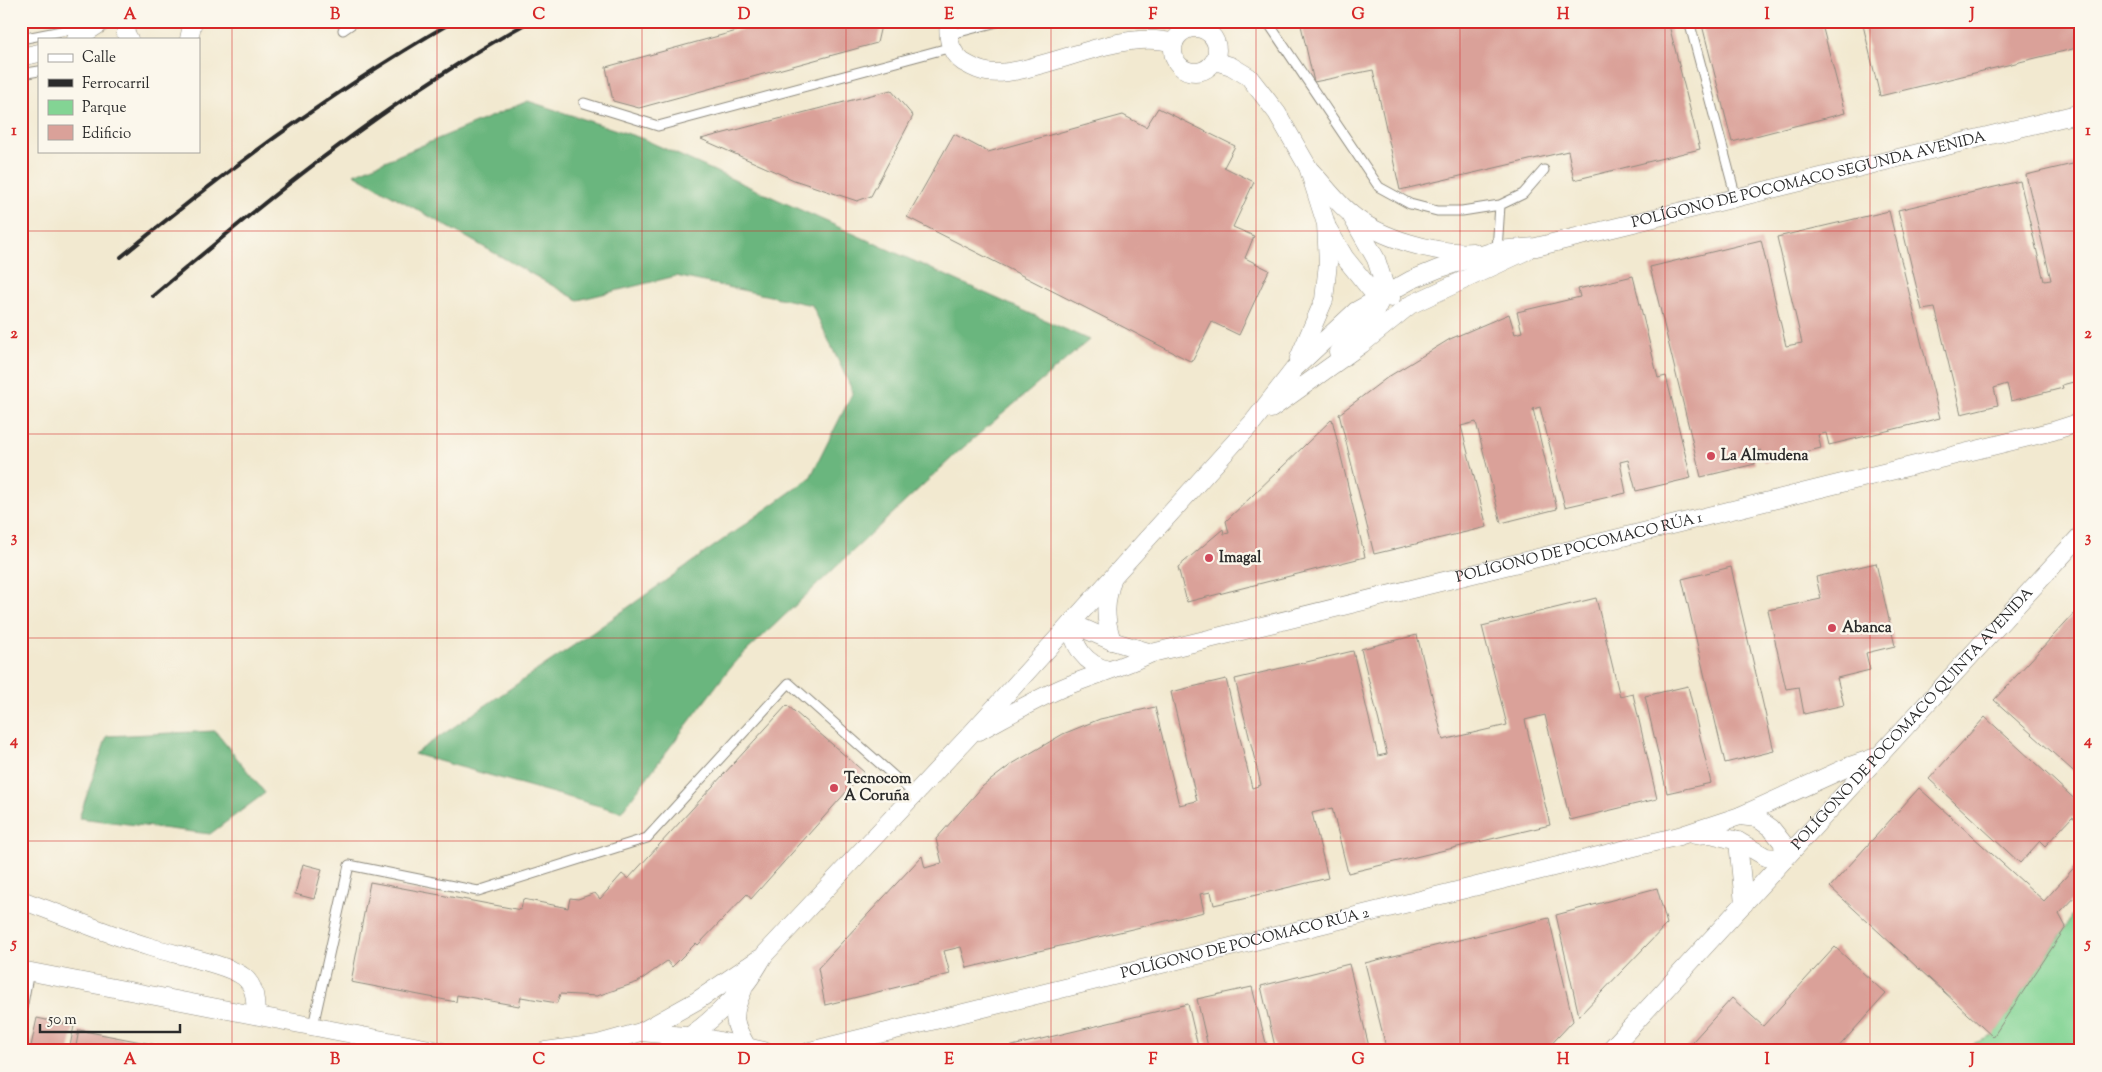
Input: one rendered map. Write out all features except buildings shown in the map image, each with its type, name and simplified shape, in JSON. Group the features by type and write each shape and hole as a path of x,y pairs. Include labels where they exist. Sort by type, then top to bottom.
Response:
{"street":[{"path":"125,21 126,34 128,38"},
{"path":"189,38 193,21"},
{"path":"78,38 101,23"},
{"path":"1193,28 1205,30 1214,39 1218,50 1215,60 1210,66 1202,71 1189,72 1179,66 1173,53 1174,43 1181,32 1193,28"},
{"path":"949,35 955,56 969,66 988,73 1009,72 1110,45 1146,40 1163,40 1174,43"},
{"path":"21,56 38,53"},
{"path":"1215,60 1231,66 1249,77 1277,113 1308,167 1326,224 1345,258 1371,290 1410,305"},
{"name":"POLÍGONO DE POCOMACO SEGUNDA AVENIDA","path":"1295,368 1356,311 1383,294 1438,269 1497,250 1536,247 2081,113"},
{"path":"1308,167 1351,214 1376,259 1384,284 1383,294 1374,314 1313,378"},
{"path":"1351,214 1386,234 1419,246 1458,253 1497,250"},
{"path":"755,1049 735,1026 735,1006 745,986 766,954 968,737 1253,422 1295,368 1324,300 1328,263 1326,224"},
{"name":"POLÍGONO DE POCOMACO SEGUNDA AVENIDA","path":"1253,422 1362,344 1410,305 1536,247"},
{"name":"POLÍGONO DE POCOMACO RÚA 1","path":"968,737 1029,703 1108,670 1132,663 1152,653 2053,431 2081,422"},
{"name":"POLÍGONO DE POCOMACO RÚA 1","path":"2053,431 2081,433"},
{"name":"POLÍGONO DE POCOMACO QUINTA AVENIDA","path":"1609,1051 2081,535"},
{"path":"1112,641 1107,624 1106,601 1113,577"},
{"path":"1071,623 1112,641 1152,653"},
{"path":"1071,623 1072,634 1082,655 1096,667 1108,670"},
{"name":"POLÍGONO DE POCOMACO RÚA 2","path":"810,1051 1679,836 1740,816 1850,766 1879,756"},
{"path":"1740,816 1757,818 1770,828 1783,843 1784,860"},
{"name":"POLÍGONO DE POCOMACO RÚA 2","path":"1679,836 1711,834 1738,841 1766,857 1784,860"},
{"path":"1738,841 1744,904"},
{"path":"21,900 148,947 231,969 245,977 253,989 257,1001 256,1015"},
{"path":"545,1051 598,1044 641,1032 698,1000 766,954"},
{"path":"25,970 439,1050 456,1051"},
{"path":"664,1051 691,1043 718,1012 745,986"},
{"path":"691,1043 688,1027 698,1000"},
{"path":"641,1032 691,1043 755,1049"}],"lane":[{"path":"343,30 356,21"},
{"path":"584,103 658,126 949,35 1001,21"},
{"path":"1267,21 1379,187 1410,204 1437,210 1462,210 1500,205 1523,194 1544,170"},
{"path":"1689,21 1736,198"},
{"path":"21,39 101,23"},
{"path":"21,74 38,71"},
{"path":"1497,250 1500,205"},
{"path":"313,1026 348,865 478,891 647,838 789,683 914,794"},
{"path":"21,1014 25,970"}],"green space":[{"path":"528,101 641,138 1089,340 958,452 732,665 621,812 414,754 592,633 810,478 853,392 812,305 676,276 578,300 354,174"},
{"path":"215,731 265,793 210,834 79,818 107,736"},
{"path":"2081,897 2081,1051 1954,1051 1993,1036 2066,927"}],"railway":[{"path":"121,257 282,132 367,74 454,21"},
{"path":"153,296 226,234 339,145 418,90 530,21"}],"place":[{"name":"La Almudena","path":"1711,456"},
{"name":"Imagal","path":"1209,558"},
{"name":"Abanca","path":"1832,628"},
{"name":"Tecnocom A Coruña","path":"834,788"}]}
